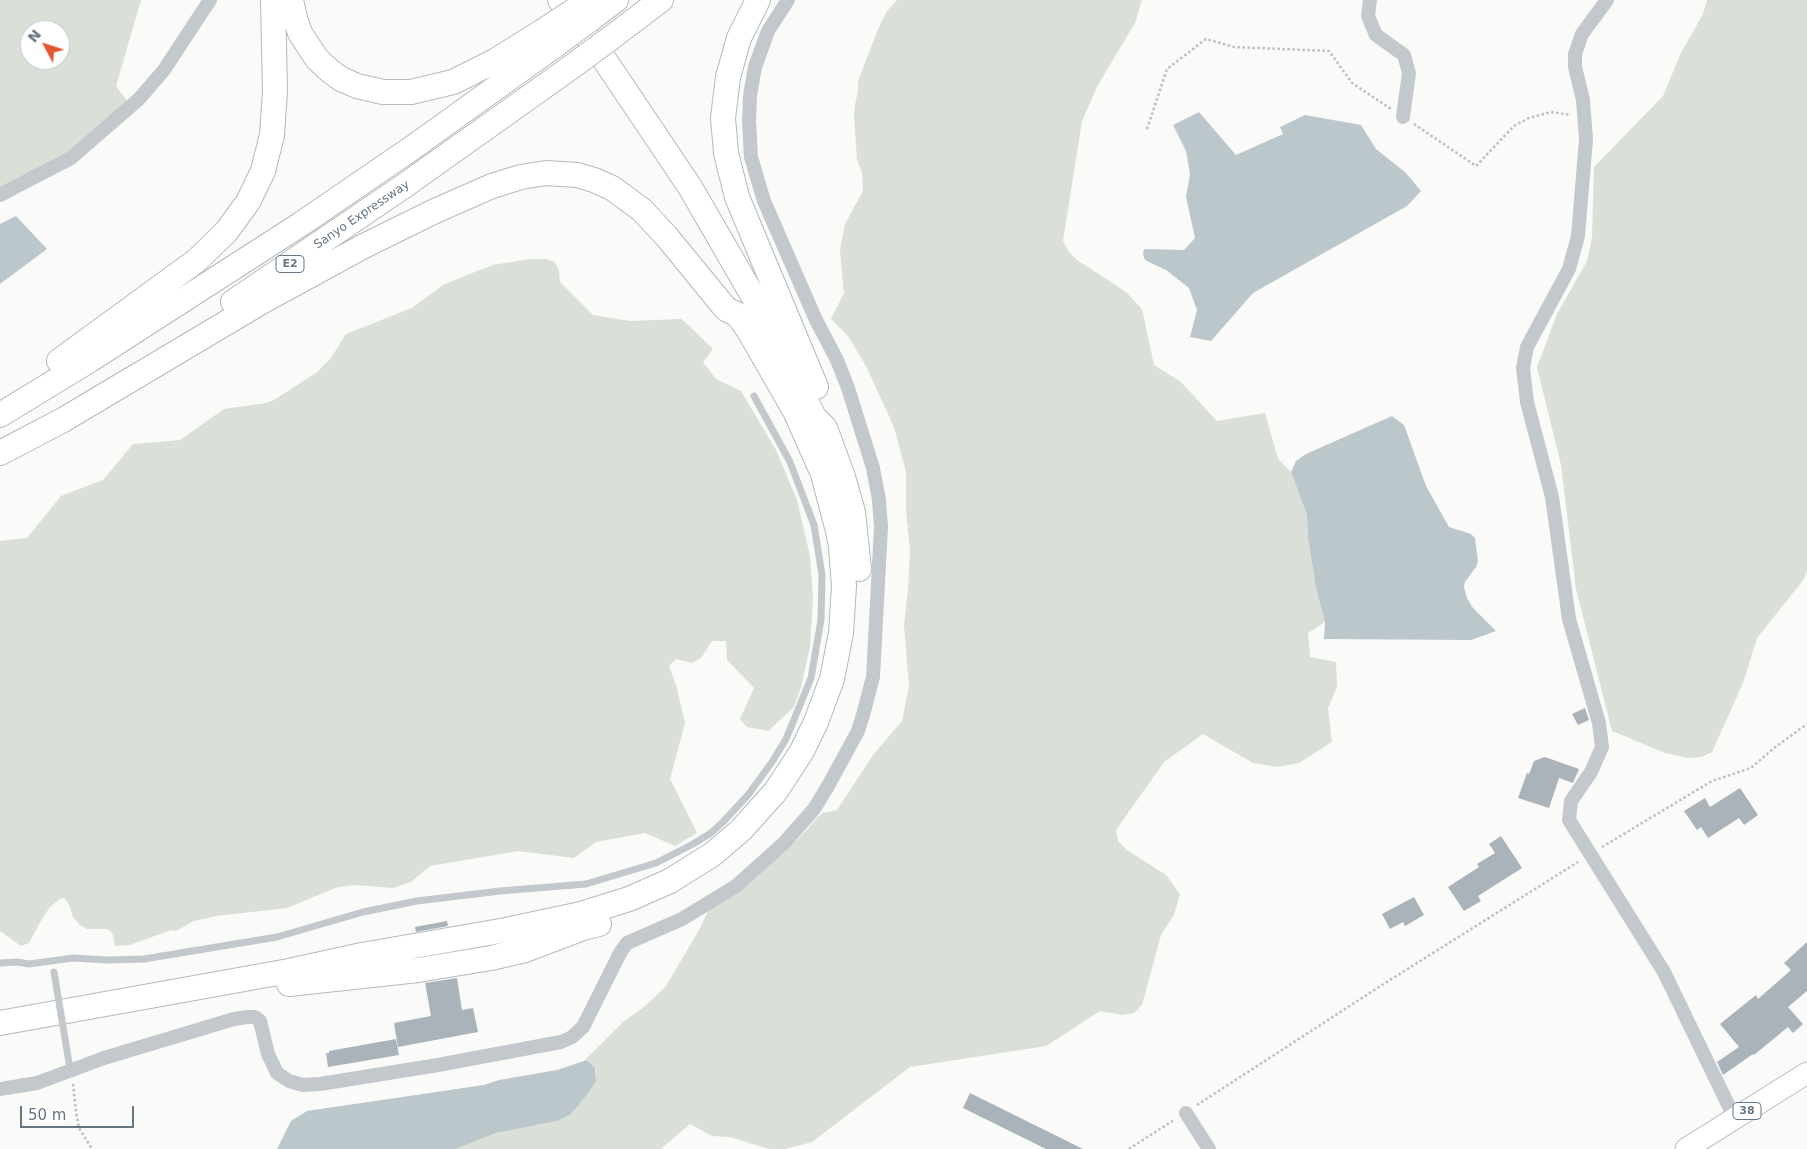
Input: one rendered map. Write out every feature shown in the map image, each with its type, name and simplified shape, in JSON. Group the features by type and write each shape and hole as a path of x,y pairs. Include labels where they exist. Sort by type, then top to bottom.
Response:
{"highway":[{"path":"0,402 83,345 196,261 223,236 242,212 263,171 272,135 275,91 273,0"},
{"path":"291,0 294,18 300,33 317,59 341,78 365,88 383,92 411,92 453,82 495,61 549,39"},
{"path":"0,1022 506,930 580,914 629,899 670,881 713,854 759,812 786,777 802,751 816,722 828,690 838,651 843,620 844,586 842,553 823,474 786,394 738,314 737,301 730,283 678,194 601,79 543,0"},
{"path":"560,0 606,62 690,187 753,296 814,417 825,428"},
{"name":"E2","path":"0,415 90,360 301,224 426,138 591,6 616,0"},
{"name":"Sanyo Expressway","path":"0,446 206,319 300,257 449,155 661,0"},
{"path":"0,1036 289,984 418,970 510,954 583,928 620,918 666,900 702,879 746,845 764,827 802,779 833,720 848,671 858,612 859,556 853,512 825,428 825,411 737,197 728,166 723,118 728,77 739,38 758,0"},
{"path":"0,453 63,420 263,301 364,246 492,186 531,175 552,173 577,175 603,184 620,194 650,218 726,309 738,314"}],"main road":[{"name":"38","path":"1686,1149 1807,1073"}],"street":[{"path":"0,195 71,158 139,99 164,70 210,0"},
{"path":"0,1090 37,1083 70,1067 234,1019 247,1017 255,1017 260,1021 268,1054 277,1073 289,1081 303,1085 320,1084 438,1065 552,1044 568,1039 576,1034 586,1023 620,953 627,943 682,919 736,886 784,843 821,798 858,731 873,677 881,527 879,500 873,468 848,388 764,202 751,157 750,96 755,67 768,31 788,0"},
{"path":"1370,0 1368,16 1376,35 1404,55 1408,73 1403,117"},
{"path":"1607,0 1582,34 1575,54 1575,67 1583,100 1586,139 1578,236 1569,269 1527,347 1523,368 1527,402 1552,497 1570,619 1599,723 1602,747 1590,772 1571,801 1570,820 1664,972 1735,1119"},
{"path":"1186,1112 1209,1149"}],"lane":[{"path":"0,963 17,962 29,964 73,958 106,960 144,959 277,937 363,912 417,901 500,891 586,884 656,862 711,833 748,795 786,739 811,678 821,620 822,574 814,525 790,462 754,396"},
{"path":"52,960 70,1067"}],"path":[{"path":"1146,129 1167,68 1206,39 1234,47 1329,51 1352,83 1476,166 1514,126 1529,118 1551,112 1569,115 1585,121"},
{"path":"1129,1149 1374,990 1591,854 1712,781 1752,768 1774,748 1807,724"},
{"path":"70,1067 77,1120 82,1133 92,1149"}],"shaded area":[{"path":"0,0 141,0 116,86 128,102 68,155 0,188"},
{"path":"897,0 1142,0 1135,23 1098,85 1082,121 1063,241 1069,252 1077,260 1126,292 1142,309 1154,365 1181,382 1217,421 1265,413 1278,459 1291,472 1307,515 1308,538 1316,588 1325,622 1308,633 1310,657 1336,662 1337,687 1328,708 1332,742 1299,763 1277,767 1253,763 1203,734 1164,762 1116,830 1118,841 1127,850 1166,875 1180,894 1174,915 1161,935 1142,1005 1134,1013 1122,1015 1100,1011 1046,1046 910,1067 812,1142 785,1149 769,1149 730,1137 712,1136 690,1124 661,1149 456,1149 496,1133 557,1121 570,1115 596,1081 596,1071 588,1060 585,1060 623,1022 644,1007 666,986 708,911 795,842 822,813 837,810 873,755 902,721 909,686 904,625 910,551 906,511 906,472 894,427 867,368 848,336 831,319 844,293 840,250 845,224 863,191 862,172 857,160 854,117 858,81 878,29 887,11"},
{"path":"1707,0 1807,0 1807,571 1804,579 1757,638 1743,683 1712,752 1701,757 1688,758 1665,753 1612,731 1576,589 1561,465 1537,367 1557,314 1587,261 1592,238 1594,167 1663,96 1681,53 1703,14"},
{"path":"1199,112 1236,155 1283,134 1280,127 1305,115 1361,125 1376,149 1406,173 1421,191 1407,206 1253,293 1211,341 1190,337 1197,310 1189,288 1166,270 1145,260 1143,254 1144,249 1184,250 1195,238 1186,197 1190,174 1186,151 1173,125"},
{"path":"16,216 47,249 0,284 0,224"},
{"path":"529,259 546,259 555,262 559,271 560,282 593,315 630,321 681,319 684,321 713,349 703,362 716,379 741,391 776,450 797,500 810,556 813,599 810,647 801,687 794,707 768,731 747,727 740,719 754,688 727,660 726,641 712,641 701,658 692,663 676,659 669,666 676,685 685,723 670,779 697,833 675,846 645,833 596,842 574,858 518,851 430,866 411,882 393,888 357,885 338,887 287,908 216,916 194,921 176,931 171,930 130,945 115,946 113,935 107,929 87,929 80,925 73,917 69,904 64,898 51,906 29,943 21,946 0,931 0,541 27,538 61,496 103,480 133,444 180,440 224,409 266,403 274,400 316,373 331,358 346,334 412,308 443,285 467,275 493,265"},
{"path":"1392,416 1404,425 1426,486 1449,527 1471,534 1475,538 1478,561 1464,587 1467,598 1473,608 1496,631 1471,640 1324,639 1325,622 1316,588 1308,538 1307,515 1291,472 1296,461 1306,454"},
{"path":"587,1060 595,1068 596,1081 570,1115 557,1121 496,1133 456,1149 277,1149 291,1121 307,1111 484,1085 499,1080 557,1070"}],"building":[{"path":"1585,708 1589,720 1578,725 1572,714"},
{"path":"1545,757 1579,769 1573,783 1559,778 1549,808 1518,798 1527,773 1529,774 1534,761"},
{"path":"1740,788 1758,815 1744,825 1739,818 1708,838 1701,827 1697,830 1684,811 1705,798 1710,807"},
{"path":"1501,836 1522,868 1478,896 1481,901 1464,911 1448,887 1479,867 1477,864 1495,853 1489,844"},
{"path":"1414,897 1424,915 1405,926 1403,922 1390,929 1382,914"},
{"path":"447,921 448,926 416,932 415,927"},
{"path":"1807,942 1807,991 1788,1007 1803,1024 1793,1033 1788,1027 1754,1055 1723,1075 1717,1062 1739,1047 1720,1024 1756,995 1758,999 1791,970 1784,963"},
{"path":"457,978 462,1010 473,1008 478,1032 398,1047 394,1023 431,1016 425,983"},
{"path":"396,1039 399,1055 328,1067 326,1053 329,1053 329,1051"},
{"path":"970,1093 1083,1149 1046,1149 963,1108"}]}
